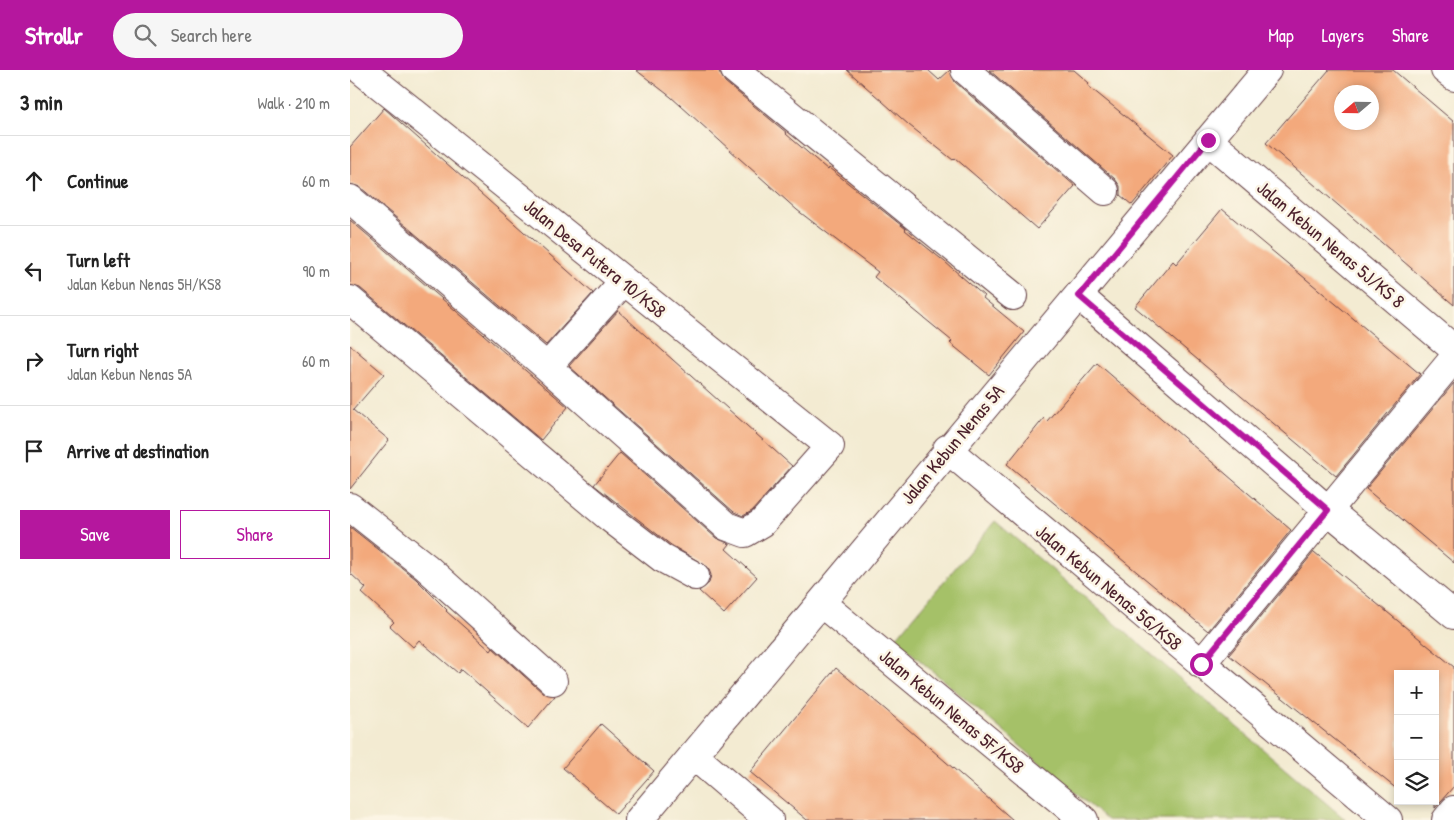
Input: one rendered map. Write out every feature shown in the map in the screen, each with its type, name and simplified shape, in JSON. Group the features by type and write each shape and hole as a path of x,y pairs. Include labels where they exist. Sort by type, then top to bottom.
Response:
{"street":[{"name":"Jalan Desa Putera 10/KS8","path":"361,70 830,446 762,524 745,533 726,526 547,367"},
{"path":"734,70 1013,296"},
{"path":"965,70 1104,191"},
{"name":"Jalan Kebun Nenas 5A","path":"639,820 946,450 1079,296 1267,70"},
{"path":"1445,70 1454,77"},
{"name":"Jalan Kebun Nenas 5J/KS 8","path":"1208,140 1454,349"},
{"path":"350,199 547,367 624,281"},
{"path":"1079,296 1328,510 1454,615"},
{"path":"350,300 610,518 662,558 695,576"},
{"path":"1201,664 1454,358"},
{"name":"Jalan Kebun Nenas 5G/KS8","path":"946,450 1388,820"},
{"path":"350,507 426,567 553,681"},
{"name":"Jalan Kebun Nenas 5F/KS8","path":"821,603 1072,816"},
{"path":"693,755 769,820"},
{"path":"1446,820 1454,810"}],"green space":[{"path":"995,521 1346,820 1107,820 895,639"}],"building":[{"path":"636,70 718,70 725,82 828,170 829,168 906,229 1024,332 989,375 950,343 952,341 874,277 878,272 797,210 671,97"},
{"path":"847,70 928,70 939,80 950,70 955,82 1075,186 1037,229 955,158 953,160 909,125"},
{"path":"989,70 1074,70 1089,83 1087,85 1173,155 1132,205 1120,195 1120,186 1115,179"},
{"path":"1329,70 1393,70 1454,122 1454,305 1266,143"},
{"path":"384,108 593,293 546,345 360,187 350,184 350,147"},
{"path":"1222,209 1420,374 1336,476 1135,307 1173,261 1176,264"},
{"path":"350,220 568,407 541,440 360,288 350,285"},
{"path":"618,311 792,466 752,511 743,516 734,512 569,366"},
{"path":"350,345 384,374 353,410 389,440 350,489"},
{"path":"1097,363 1291,530 1208,631 1007,464 1044,418 1047,421"},
{"path":"1454,383 1454,563 1366,489"},
{"path":"620,453 716,538 730,544 726,549 757,577 724,614 699,591 709,583 711,575 708,567 671,545 594,485"},
{"path":"350,527 416,579 446,611 491,651 493,648 543,693 555,696 528,728 461,669 458,673 419,640 413,647 390,626 394,622 362,593 366,588 350,573"},
{"path":"1314,552 1454,667 1454,786 1439,803 1439,670 1394,670 1394,787 1229,655"},
{"path":"836,668 1013,820 807,820 750,772"},
{"path":"601,724 654,771 616,814 563,768"}],"route":[{"path":"1201,664 1328,510 1079,296 1208,140"}]}
